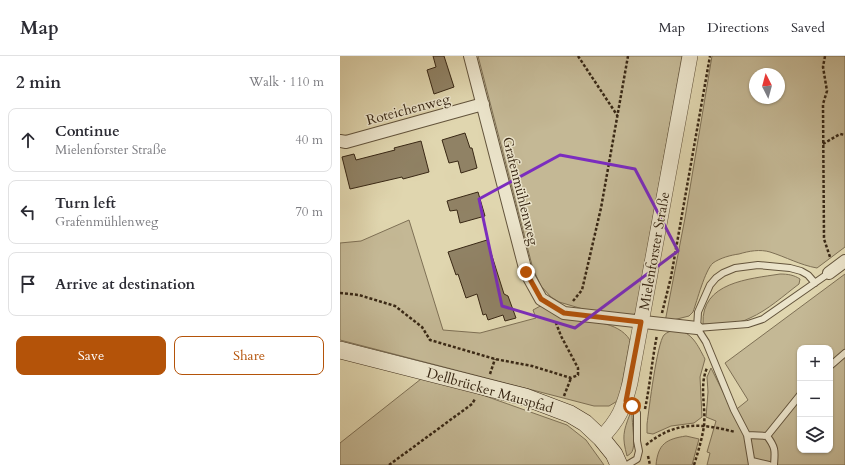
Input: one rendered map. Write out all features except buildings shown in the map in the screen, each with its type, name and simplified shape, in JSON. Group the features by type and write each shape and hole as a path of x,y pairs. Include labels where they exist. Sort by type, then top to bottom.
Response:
{"main road":[{"name":"Dellbrücker Mauspfad","path":"340,350 525,397 559,409 585,423 601,438 614,454 619,465"}],"street":[{"name":"Grafenmühlenweg","path":"470,56 526,272 541,299 564,313 697,328"},
{"name":"Mielenforster Straße","path":"601,438 612,427 626,401 690,56"},
{"name":"Roteichenweg","path":"340,142 346,142 483,104"},
{"path":"832,271 845,261"}],"lane":[{"path":"769,465 752,463 747,435 734,410 706,342 697,328 698,312 710,285 723,273 735,268 758,265 790,268 808,275 815,283"},
{"path":"697,328 748,324 762,319 832,271"},
{"path":"833,363 845,353"},
{"path":"767,436 797,399"},
{"path":"626,401 637,413 638,451 636,459 627,465"},
{"path":"747,435 767,436 774,444 774,465"}],"path":[{"path":"578,56 617,115"},
{"path":"340,293 359,295 395,306 422,327 430,340 495,359 532,366 571,378 578,375 578,368 561,336 553,306 572,303 582,290 601,208 628,56"},
{"path":"645,410 652,359 671,277 710,56"},
{"path":"825,56 823,67 827,90 823,104 824,238 832,271"},
{"path":"823,144 840,134 845,135"},
{"path":"694,465 704,426 704,374 712,359"},
{"path":"559,409 571,378"},
{"path":"389,465 472,404 479,393"},
{"path":"646,445 657,436 671,429 685,427 709,425 747,435"},
{"path":"645,437 650,465"}],"highlighted area":[{"path":"560,155 635,169 678,251 575,328 502,306 479,199"}],"shaded area":[{"path":"478,56 682,56 636,312 633,315 600,314 559,302 551,297 541,286 533,269"},
{"path":"712,56 845,56 845,247 817,268 770,252 762,251 751,251 722,258 713,263 707,272 693,312 689,316 665,322 685,218"},
{"path":"409,220 443,330 480,333 536,318 533,310 544,304 566,315 610,325 618,329 630,340 619,400 609,406 594,406 340,340 340,243 361,241"},
{"path":"780,274 791,275 800,279 799,284 763,311 739,322 703,324 704,310 710,299 718,291 741,281"},
{"path":"845,274 845,465 707,465 710,453 707,452 716,421 706,417 708,392 707,377 711,368 733,412 748,400 725,363"},
{"path":"675,330 686,333 690,336 697,344 705,359 700,377 702,417 694,423 671,426 653,434 647,433 651,391 661,341 664,335"},
{"path":"426,375 567,425 586,440 604,465 340,465 340,443"},
{"path":"630,414 632,414 634,446 632,452 627,456 624,444 624,435"},
{"path":"686,436 699,439 692,465 656,465 659,452 664,444 673,439"}],"route":[{"path":"526,272 541,299 564,313 641,322 626,401 632,406"}]}
